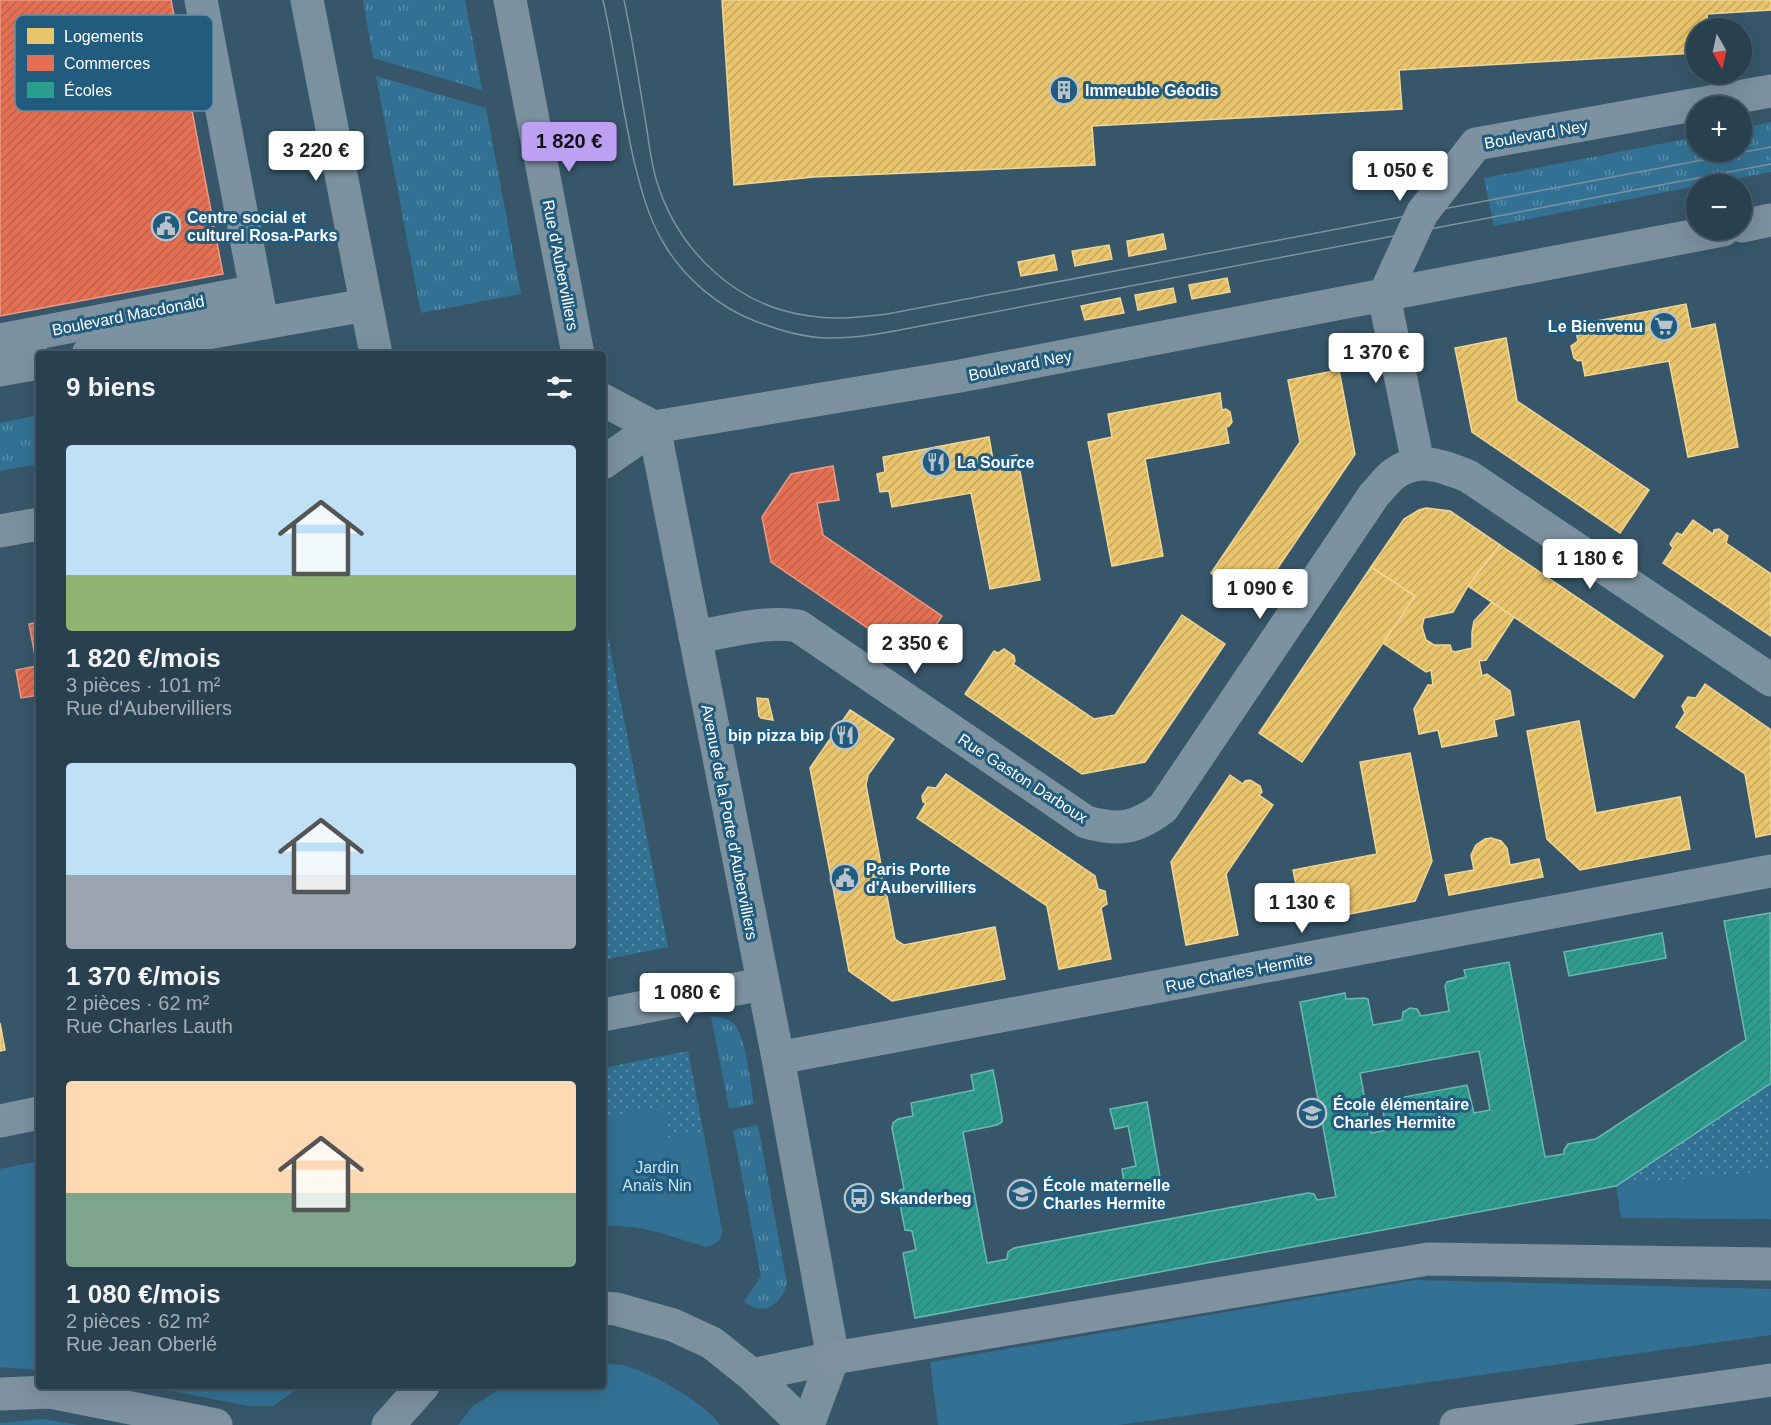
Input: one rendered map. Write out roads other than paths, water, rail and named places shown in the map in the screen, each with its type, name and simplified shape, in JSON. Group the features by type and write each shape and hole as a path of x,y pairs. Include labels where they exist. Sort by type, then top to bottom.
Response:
{"highway":[{"path":"833,1358 1428,1259 1771,1264"},
{"path":"1456,1425 1771,1380"},
{"path":"0,1394 50,1392 216,1425"}],"main road":[{"path":"307,0 375,351"},
{"name":"Rue d'Aubervilliers","path":"510,0 577,351"},
{"path":"1752,224 1771,220"},
{"name":"Boulevard Ney","path":"654,427 942,379 1686,237"},
{"path":"606,401 654,427 606,461"},
{"name":"Avenue de la Porte d'Aubervilliers","path":"654,427 778,1058 833,1358"},
{"path":"0,531 36,525"},
{"path":"606,1308 673,1324 712,1343 752,1375 806,1425 833,1358"},
{"path":"752,1375 833,1358"},
{"path":"388,1425 420,1389"}],"street":[{"path":"201,0 204,15"},
{"path":"213,64 259,307"},
{"name":"Boulevard Ney","path":"1384,296 1422,213 1476,144 1771,91"},
{"path":"1384,296 1418,463 1441,465 1468,476 1771,680"},
{"path":"99,351 259,307 366,304"},
{"name":"Boulevard Macdonald","path":"0,340 259,307"},
{"path":"0,370 36,364"},
{"name":"Rue Gaston Darboux","path":"694,637 788,624 798,626 1086,822 1106,827 1125,828 1146,821 1163,808 1374,495 1394,474 1418,463"},
{"name":"Rue Charles Hermite","path":"778,1058 1771,871"},
{"path":"606,1014 762,984"},
{"path":"0,1121 36,1114"}],"tram line":[{"path":"603,0 634,161 649,213 663,242 691,279 728,308 764,324 807,336 840,338 886,332 1771,164"},
{"path":"624,0 654,171 666,205 679,229 694,251 713,271 734,287 758,301 810,316 839,318 887,314 1771,147"}],"place":[{"name":"Immeuble Géodis","path":"1064,90"},
{"name":"Centre social et culturel Rosa-Parks","path":"166,226"},
{"name":"Le Bienvenu","path":"1664,326"},
{"name":"La Source","path":"936,462"},
{"name":"bip pizza bip","path":"845,735"},
{"name":"Paris Porte d'Aubervilliers","path":"845,878"},
{"name":"École élémentaire Charles Hermite","path":"1312,1113"},
{"name":"École maternelle Charles Hermite","path":"1022,1194"},
{"name":"Skanderbeg","path":"859,1198"}],"park label":[{"name":"Jardin Anaïs Nin","path":"657,1176"}]}
